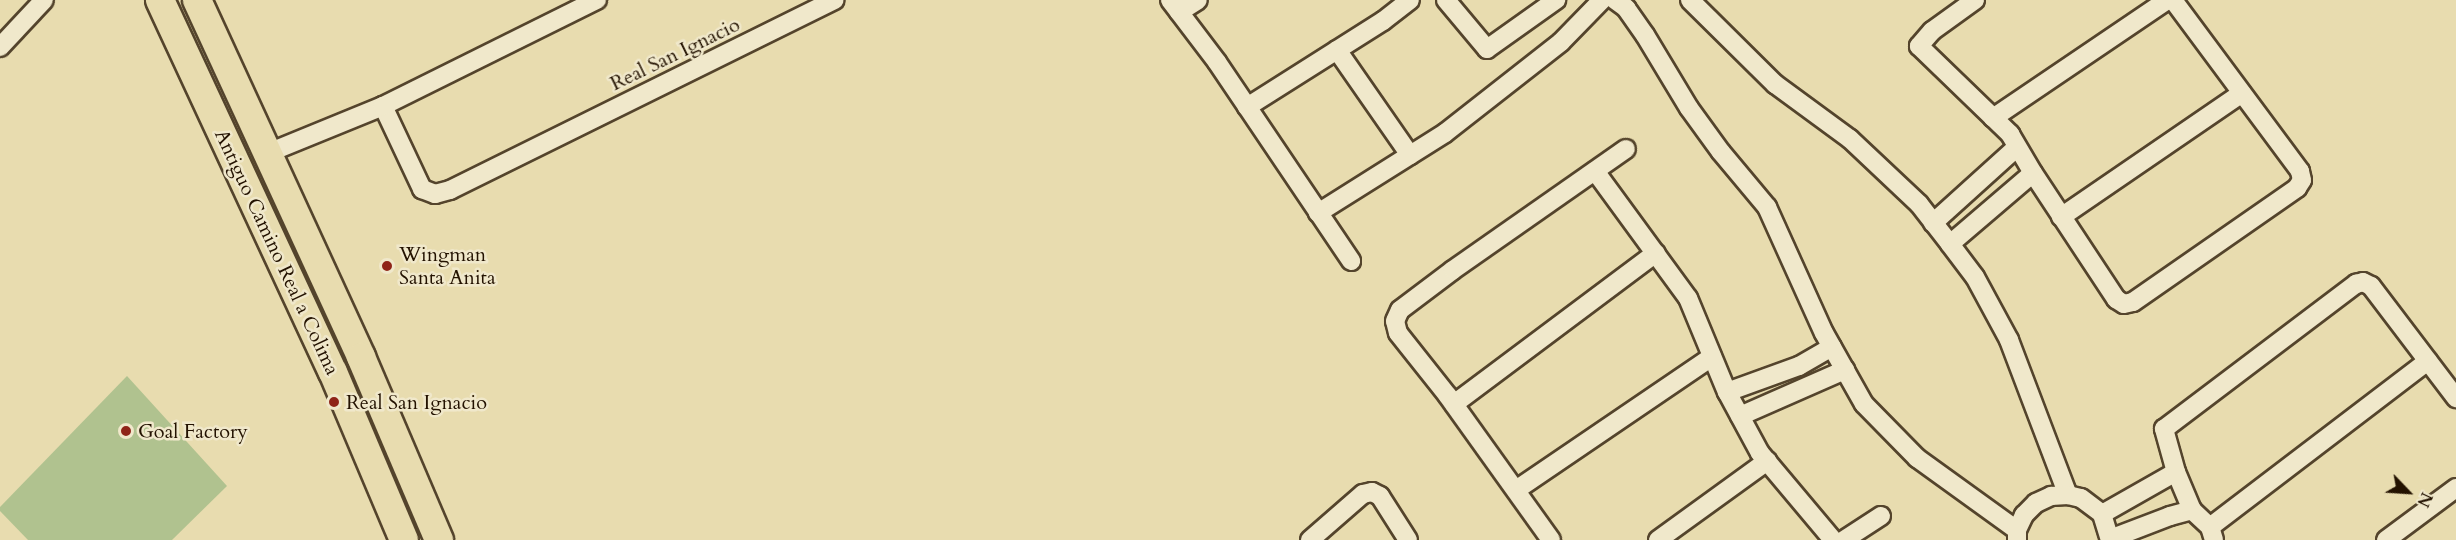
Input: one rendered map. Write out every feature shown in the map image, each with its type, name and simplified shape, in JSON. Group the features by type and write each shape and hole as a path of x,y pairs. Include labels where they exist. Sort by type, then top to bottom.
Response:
{"main road":[{"name":"Antiguo Camino Real a Colima","path":"160,0 333,372 404,540"},
{"name":"Antiguo Camino Real a Colima","path":"197,0 361,357 438,540"}],"street":[{"path":"0,47 44,0"},
{"path":"268,153 383,106 597,0"},
{"name":"Real San Ignacio","path":"383,106 422,189 435,194 450,190 835,0"},
{"path":"1198,0 1174,6 1247,107 1351,261"},
{"path":"1247,107 1383,21 1410,0"},
{"path":"1446,0 1487,49 1531,20 1556,0"},
{"path":"1318,213 1445,133 1561,42 1602,0"},
{"path":"1690,0 1775,84 1850,139 1919,204 1950,244 1975,277 2009,340 2068,495"},
{"path":"1975,0 1932,31 1919,46 2010,134 2061,217 2116,299 2124,304 2133,302 2297,188 2302,180 2300,171 2173,0"},
{"path":"1993,118 2167,0"},
{"path":"1626,3 1695,117 1767,207 1832,346 1864,404 1917,458 2017,535 2024,515 2036,503 2051,496 2068,495 2081,498 2102,514 2110,540 2170,516 2192,510"},
{"path":"1337,50 1410,155"},
{"path":"2061,217 2242,93"},
{"path":"1933,223 2017,147"},
{"path":"1551,540 1454,404 1398,333 1395,321 1400,310 1626,148"},
{"path":"1594,171 1688,298 1727,392 1767,461 1833,540"},
{"path":"1950,244 2032,173"},
{"path":"1454,404 1656,253"},
{"path":"2428,361 2212,533 2192,510 2176,472 2164,436 2164,429 2355,284 2363,282 2371,286 2428,361 2456,398"},
{"path":"1727,392 1799,366 1832,346"},
{"path":"1516,490 1712,357"},
{"path":"1740,416 1845,370"},
{"path":"1658,540 1767,461"},
{"path":"2102,514 2176,472"},
{"path":"2386,540 2456,488"},
{"path":"1310,540 1363,494 1372,492 1380,496 1408,540"},
{"path":"1844,540 1881,516"}],"green space":[{"name":"Goal Factory","path":"127,376 227,486 172,540 28,540 0,511 0,507"}],"place":[{"name":"Wingman Santa Anita","path":"387,266"},
{"name":"Real San Ignacio","path":"334,402"},
{"name":"Goal Factory","path":"126,431"}]}
